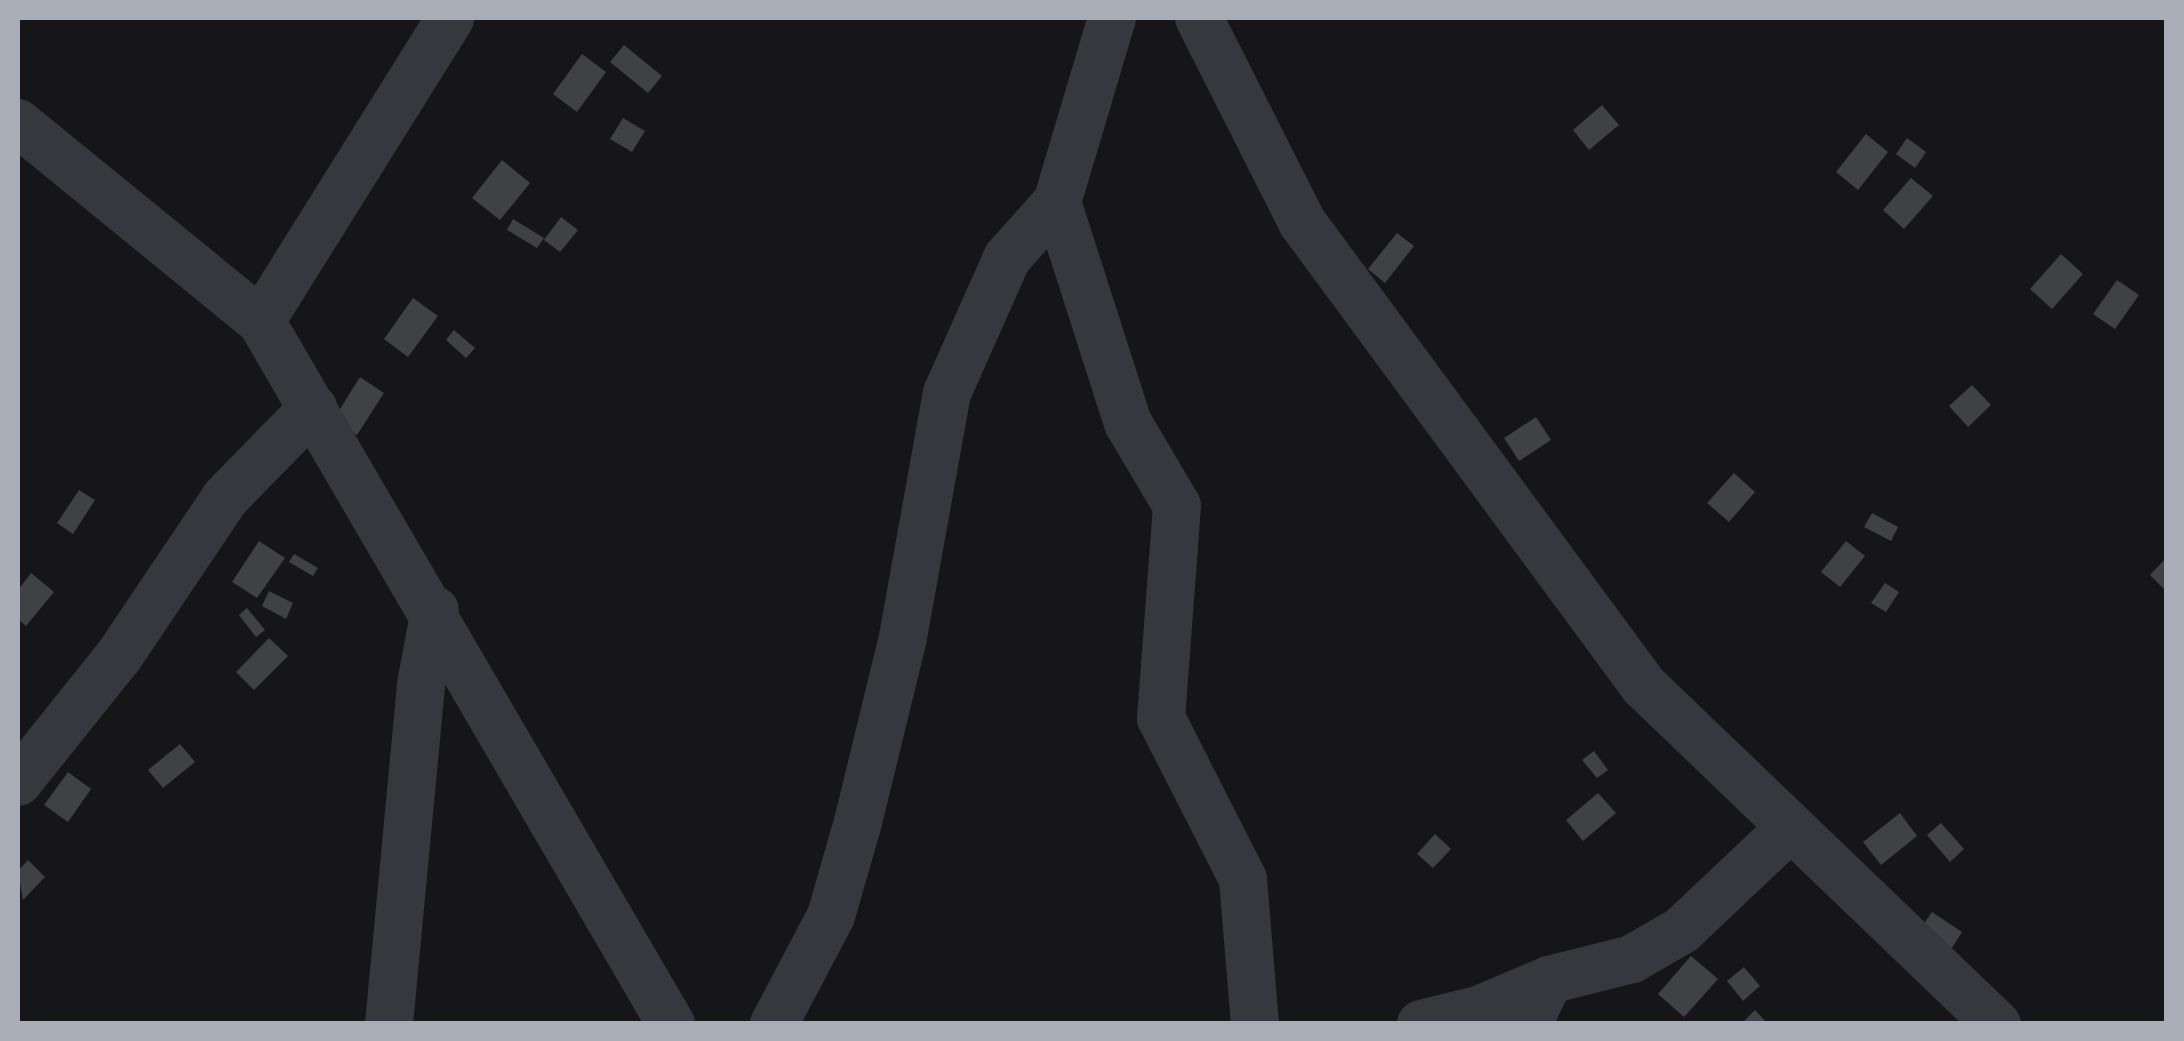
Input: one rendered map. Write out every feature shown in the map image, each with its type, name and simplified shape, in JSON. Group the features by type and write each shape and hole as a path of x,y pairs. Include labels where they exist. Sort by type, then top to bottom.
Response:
{"street":[{"path":"261,320 450,18"},
{"path":"774,1024 831,916 858,822 902,637 947,393 1007,258 1057,202 1112,18"},
{"path":"1199,18 1302,222 1494,489 1644,686 1997,1024"},
{"path":"18,123 261,320 435,610 671,1024"},
{"path":"1057,202 1128,423 1178,506 1161,718 1243,879 1256,1024"},
{"path":"18,782 119,656 226,498 313,408"},
{"path":"389,1024 421,684 435,610"},
{"path":"1421,1024 1478,1010 1548,980 1632,959 1682,930 1790,828"},
{"path":"1528,1024 1548,980"}],"building":[{"path":"624,45 662,76 648,93 610,62"},
{"path":"582,54 606,72 577,112 553,94"},
{"path":"1602,105 1619,125 1589,150 1573,130"},
{"path":"623,118 645,131 632,152 610,139"},
{"path":"1866,134 1888,152 1858,190 1836,172"},
{"path":"1907,138 1926,152 1915,168 1896,154"},
{"path":"502,160 530,183 500,220 472,198"},
{"path":"1911,178 1933,196 1904,229 1883,210"},
{"path":"561,217 578,230 560,252 544,240"},
{"path":"513,219 544,238 537,248 507,230"},
{"path":"1397,233 1414,246 1385,283 1368,269"},
{"path":"2061,254 2083,274 2052,309 2030,289"},
{"path":"2117,280 2139,295 2115,329 2093,314"},
{"path":"413,298 438,316 408,357 384,339"},
{"path":"454,330 475,348 466,358 446,340"},
{"path":"360,377 384,393 357,435 333,420"},
{"path":"1972,385 1991,405 1968,427 1949,406"},
{"path":"1536,417 1551,440 1519,461 1504,438"},
{"path":"1734,473 1755,492 1729,522 1707,503"},
{"path":"79,490 95,500 73,534 57,523"},
{"path":"1872,513 1898,527 1891,541 1864,527"},
{"path":"259,541 285,558 257,598 232,582"},
{"path":"1846,541 1865,556 1840,587 1821,572"},
{"path":"294,554 318,568 313,576 289,562"},
{"path":"2166,558 2166,591 2150,575"},
{"path":"31,573 54,592 26,626 18,619 18,590"},
{"path":"1885,583 1899,592 1886,612 1871,603"},
{"path":"269,591 293,603 286,619 262,606"},
{"path":"247,608 265,630 256,637 239,615"},
{"path":"269,638 288,656 254,690 236,672"},
{"path":"180,744 195,762 163,788 148,770"},
{"path":"1594,751 1608,770 1597,778 1582,760"},
{"path":"68,772 91,789 68,822 44,805"},
{"path":"1598,793 1616,813 1583,841 1566,820"},
{"path":"1900,813 1917,836 1881,865 1863,842"},
{"path":"1941,823 1964,849 1950,862 1927,835"},
{"path":"1435,834 1451,849 1433,868 1417,854"},
{"path":"28,860 45,877 23,900 18,871"},
{"path":"1932,912 1962,932 1950,951 1919,931"},
{"path":"1691,956 1718,979 1684,1017 1658,994"},
{"path":"1744,967 1760,986 1743,1001 1727,981"},
{"path":"1755,1010 1768,1024 1741,1024"}]}
